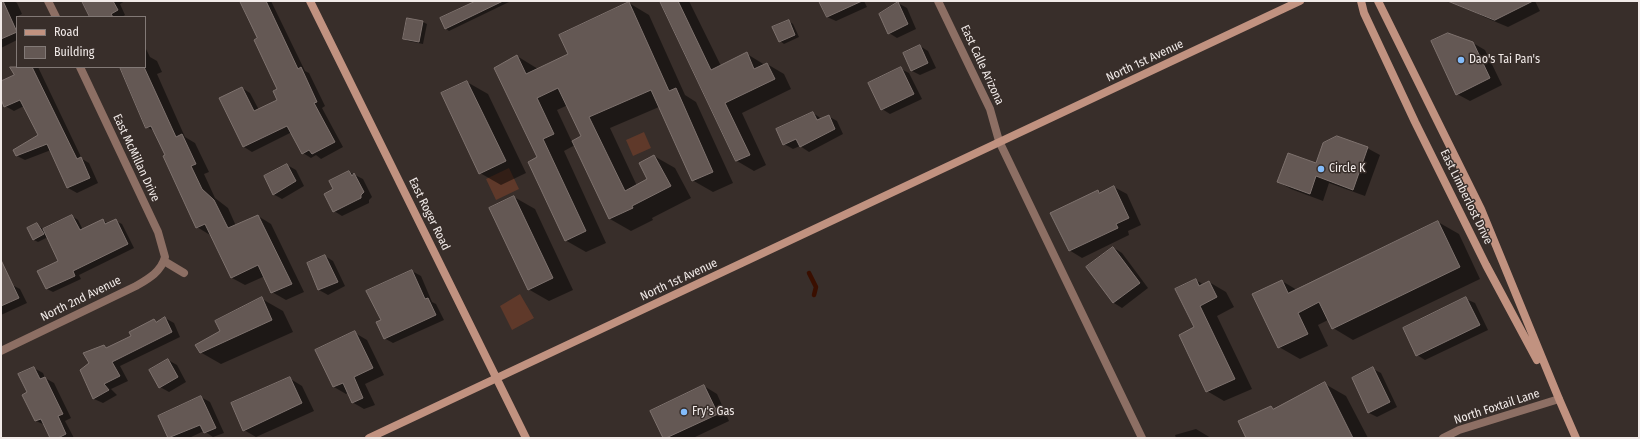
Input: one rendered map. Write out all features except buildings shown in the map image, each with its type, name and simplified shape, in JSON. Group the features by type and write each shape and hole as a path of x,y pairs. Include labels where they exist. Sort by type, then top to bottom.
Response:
{"street":[{"path":"48,1 56,16"},
{"name":"East Roger Road","path":"310,1 526,438"},
{"name":"East Calle Arizona","path":"938,1 990,109 999,141"},
{"name":"North 1st Avenue","path":"369,438 1300,1"},
{"name":"East Limberlost Drive","path":"1361,1 1364,13 1460,213 1486,265 1559,399"},
{"name":"East Limberlost Drive","path":"1378,1 1481,210 1576,438"},
{"name":"East McMillan Drive","path":"80,68 158,232 164,247 164,261"},
{"path":"999,141 1142,438"},
{"path":"164,261 184,272"},
{"name":"North 2nd Avenue","path":"1,351 136,286 150,278 164,261"},
{"name":"North Foxtail Lane","path":"1442,438 1459,430 1559,399"}],"shaded area":[{"path":"644,132 651,148 633,156 626,140"},
{"path":"509,168 519,189 496,200 486,179"},
{"path":"520,294 534,318 512,330 500,306"}],"waterway":[{"path":"809,273 816,287 814,295"}],"place":[{"name":"Dao's Tai Pan's","path":"1461,60"},
{"name":"Circle K","path":"1321,169"},
{"name":"Fry's Gas","path":"684,412"}]}
